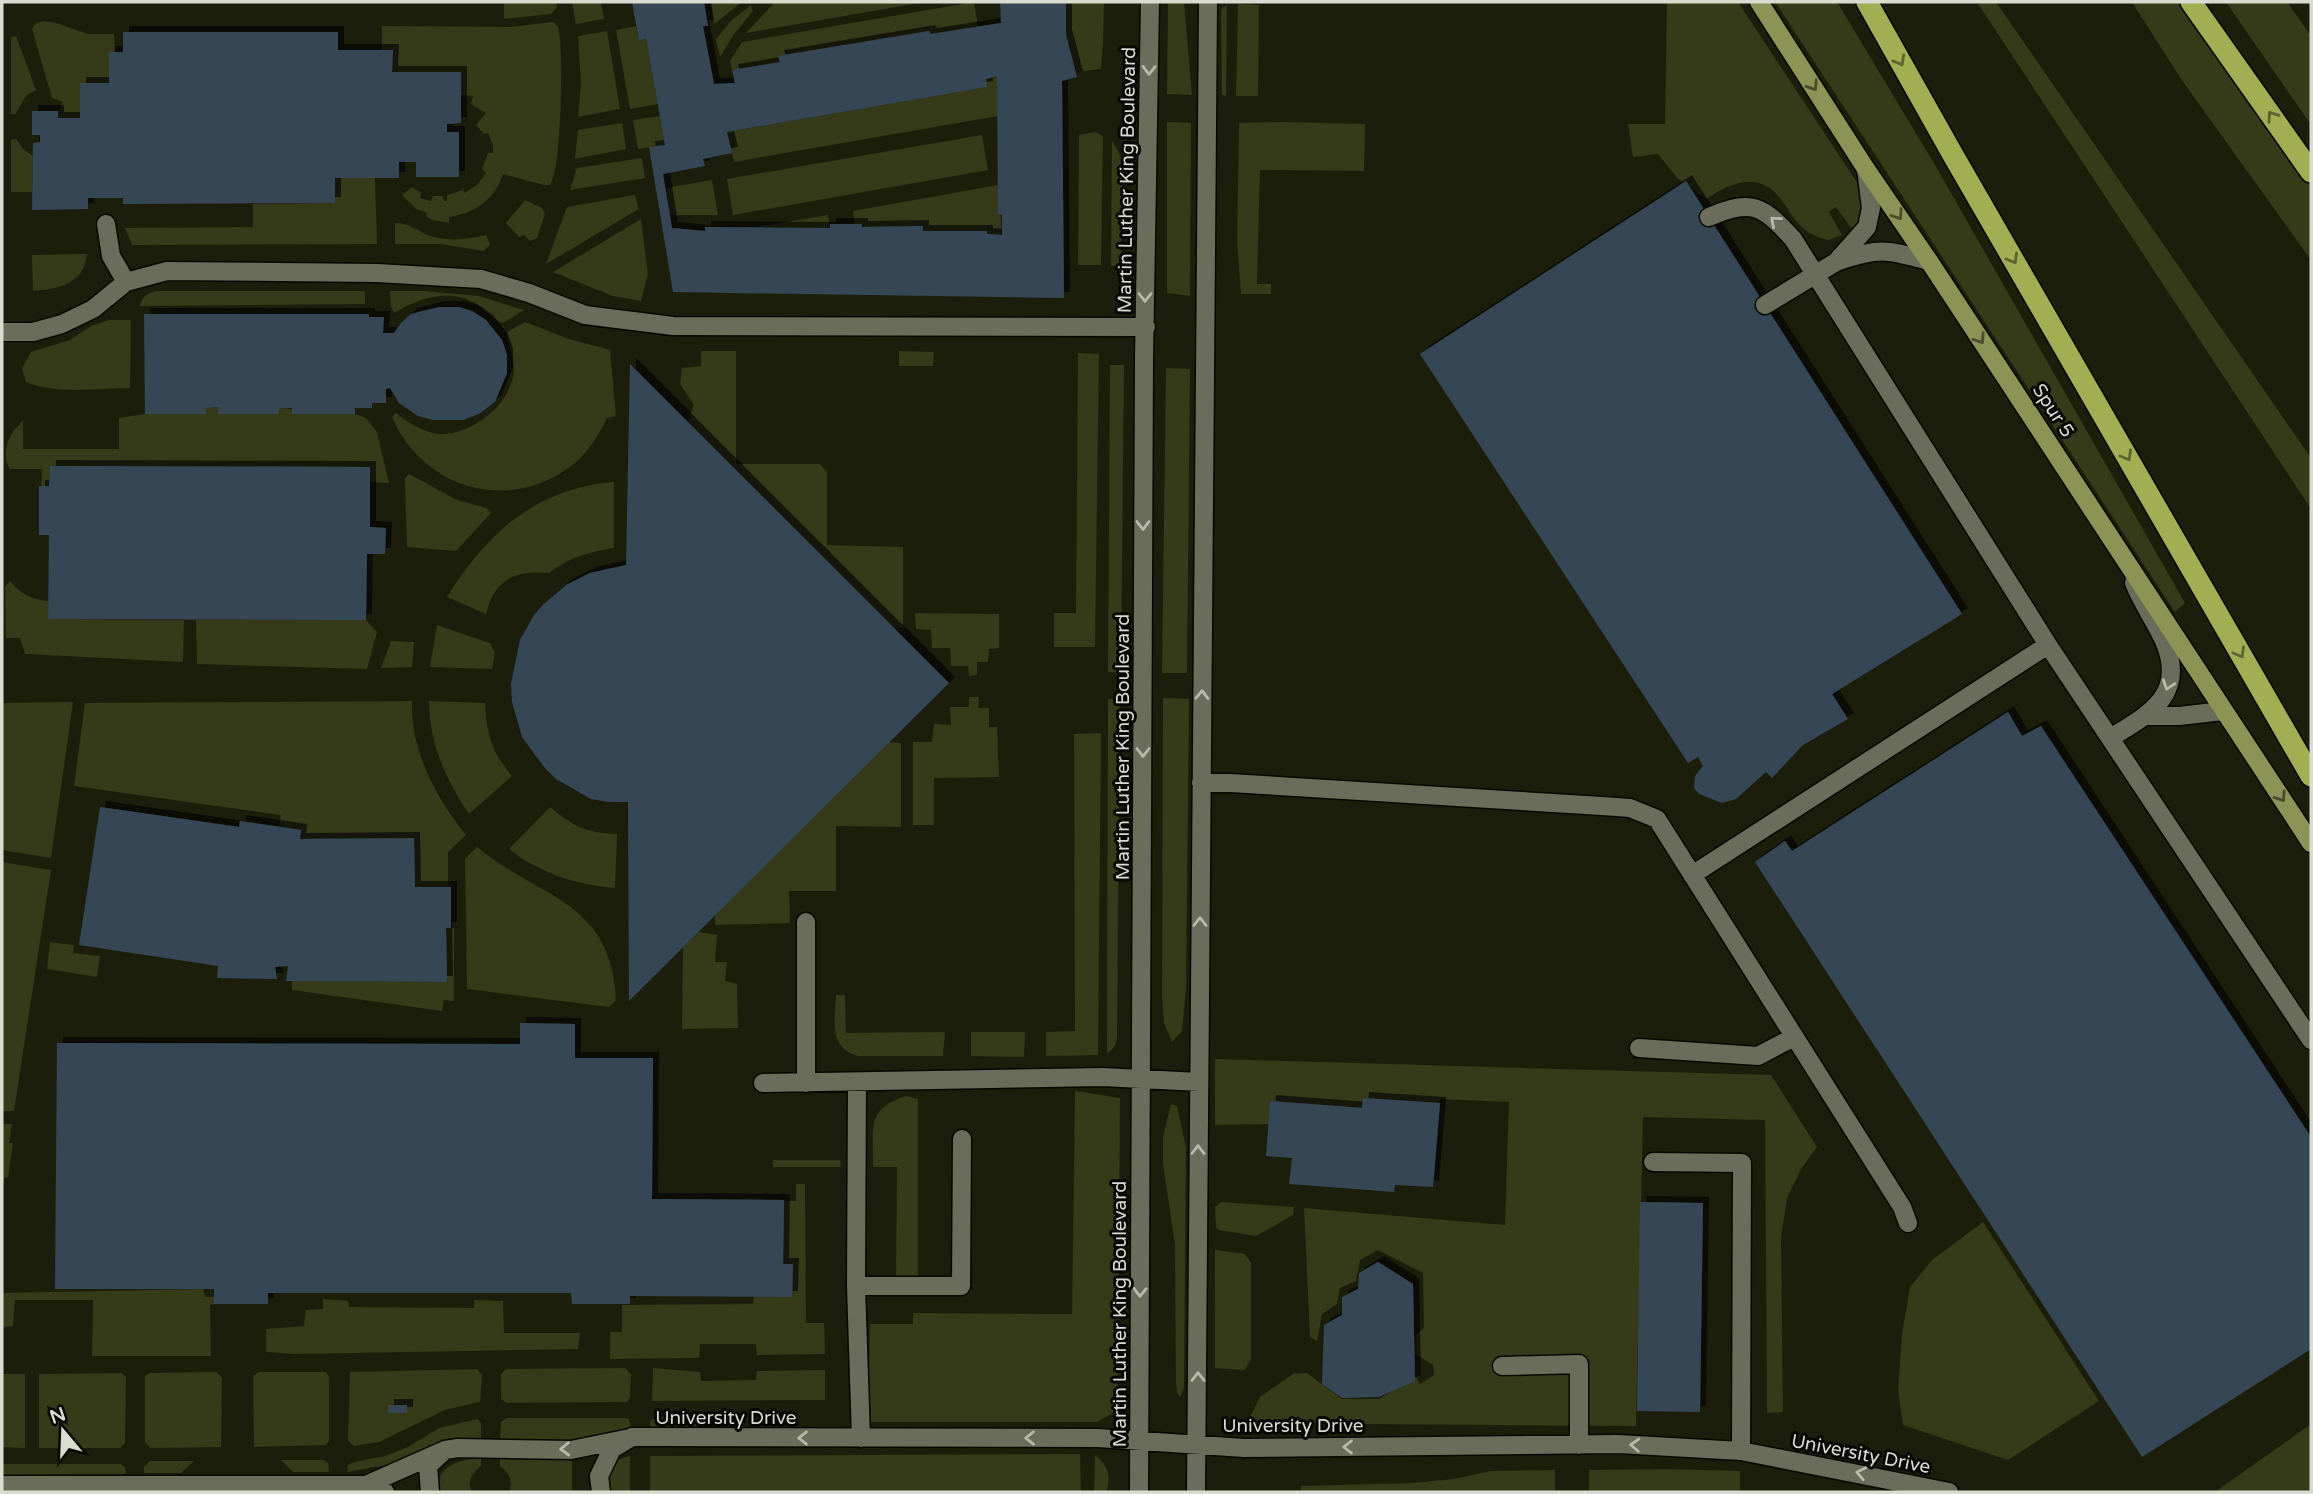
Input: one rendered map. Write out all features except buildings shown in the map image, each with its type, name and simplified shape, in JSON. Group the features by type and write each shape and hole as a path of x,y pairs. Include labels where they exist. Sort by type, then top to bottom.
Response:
{"highway":[{"name":"Spur 5","path":"1867,2 2311,776"},
{"path":"2191,2 2311,172"}],"main road":[{"name":"Spur 5","path":"1759,2 1866,169 1930,261 2311,843"}],"street":[{"name":"Martin Luther King Boulevard","path":"1139,1492 1150,2"},
{"path":"1196,1492 1208,2"},
{"path":"1836,262 1867,227 1871,208 1866,169"},
{"path":"1709,217 1738,207 1757,207 1775,219 1793,239 2048,645 2311,1040"},
{"path":"106,224 111,256 126,282"},
{"path":"1765,305 1836,262 1871,251 1886,250 1930,261"},
{"path":"2,332 33,332 62,324 93,309 126,282 167,271 447,275 481,279 529,293 585,315 673,326 1146,327"},
{"path":"2110,738 2146,716 2167,691 2172,679 2171,661 2165,643 2140,598 2122,555"},
{"path":"1692,875 2048,645"},
{"path":"2146,716 2179,716 2223,711"},
{"path":"1201,783 1630,808 1657,819 1902,1207 1908,1223"},
{"path":"806,922 806,1083"},
{"path":"1639,1048 1758,1056 1794,1037"},
{"path":"763,1083 1103,1077 1199,1082"},
{"path":"857,1083 856,1286 861,1438"},
{"path":"856,1286 961,1286 961,1139"},
{"path":"1653,1162 1742,1163 1741,1451"},
{"path":"1502,1366 1579,1364 1579,1445"},
{"name":"University Drive","path":"2,1485 314,1489 366,1485 445,1450 571,1450 632,1437 1139,1440 1244,1448 1618,1444 1741,1451 1949,1492"},
{"name":"University Drive","path":"601,1492 599,1476 612,1450 632,1437"},
{"path":"430,1492 428,1466 445,1450"},
{"name":"University Drive","path":"366,1485 385,1492"}],"green space":[{"path":"504,2 556,2 557,7 551,14 504,19"},
{"path":"572,2 601,2 604,19 576,24"},
{"path":"710,2 742,2 714,24"},
{"path":"775,2 925,2 746,33"},
{"path":"974,2 978,27 931,34 929,31 779,56 780,62 732,70 730,61 742,42"},
{"path":"1066,2 1104,2 1101,69 1076,72 1066,35"},
{"path":"1168,2 1184,2 1192,95 1167,94"},
{"path":"1667,2 1738,2 1864,193 1861,222 1851,228 1836,207 1829,212 1842,235 1828,240 1812,235 1803,228 1780,198 1763,185 1744,182 1725,188 1706,199 1678,179 1658,154 1633,157 1628,124 1665,124"},
{"path":"1775,2 1837,2 1935,165 2185,603 2175,612"},
{"path":"1977,2 1996,2 2311,458 2311,509"},
{"path":"2132,2 2186,2 2311,182 2311,260 2181,79"},
{"path":"2226,2 2287,2 2311,36 2311,125"},
{"path":"1238,4 1259,5 1258,96 1236,96"},
{"path":"751,5 753,11 720,57 716,39 731,21"},
{"path":"1227,5 1226,96 1222,95 1221,12"},
{"path":"44,21 88,34 114,34 115,52 109,52 109,83 80,83 80,118 58,118 63,102 52,98 32,29 36,23"},
{"path":"553,22 559,31 561,85 557,157 550,185 503,174 495,191 483,204 468,212 449,217 449,223 432,220 426,216 427,213 416,209 402,195 412,187 421,193 420,198 431,201 433,196 443,196 444,201 447,201 447,195 463,190 465,193 477,185 486,173 482,169 488,153 493,153 488,133 484,134 476,125 486,113 471,104 473,96 461,95 392,72 393,51 382,50 382,26 510,27"},
{"path":"636,26 639,41 646,38 658,104 630,109 616,30"},
{"path":"607,31 620,109 578,117 581,84 578,36"},
{"path":"16,36 36,90 26,96 15,114 11,114 11,37"},
{"path":"997,76 998,116 734,162 727,132 986,87 986,79"},
{"path":"660,116 665,145 638,149 633,120"},
{"path":"1167,122 1191,123 1190,296 1167,293"},
{"path":"622,123 626,149 575,159 578,130"},
{"path":"1239,123 1365,124 1364,171 1260,170 1257,284 1271,284 1271,294 1241,294 1237,240"},
{"path":"1095,132 1103,136 1101,265 1078,265 1079,135"},
{"path":"982,135 988,170 733,215 727,179"},
{"path":"16,139 23,149 33,156 32,192 11,192 11,140"},
{"path":"1112,140 1122,159 1121,265 1111,266"},
{"path":"642,158 645,178 570,190 577,168"},
{"path":"335,178 375,178 377,244 132,245 125,228 253,227 253,204 334,203"},
{"path":"712,180 718,215 670,215 666,188"},
{"path":"998,185 1002,235 987,234 986,231 923,231 923,226 862,227 861,224 855,224 853,211"},
{"path":"635,195 639,209 546,264 567,207"},
{"path":"525,200 542,208 545,214 537,238 530,241 524,235 519,237 506,223"},
{"path":"828,215 830,228 756,227"},
{"path":"641,219 648,274 641,301 613,296 553,272"},
{"path":"395,223 440,238 463,239 486,235 490,244 484,251 440,244 395,244"},
{"path":"87,254 81,272 69,283 52,289 33,291 32,255"},
{"path":"157,291 365,291 365,304 140,306 146,295"},
{"path":"390,291 479,296 524,310 503,323 470,300 437,296 415,302 394,313"},
{"path":"109,320 131,320 130,388 64,390 26,382 22,368 31,352 70,340 91,326"},
{"path":"525,322 569,339 610,350 616,416 607,418 594,442 576,462 551,478 525,488 499,491 472,487 448,478 425,463 407,442 392,417 396,413 417,427 441,434 454,433 478,422 499,405 512,382 513,360 507,332"},
{"path":"701,351 736,351 736,464 820,464 827,472 827,545 903,547 903,628 894,628 888,623 688,421 694,405 680,384 682,368 701,366"},
{"path":"899,351 934,352 933,366 899,366"},
{"path":"1078,353 1099,354 1095,647 1054,647 1054,613 1076,613"},
{"path":"1110,365 1124,365 1121,672 1108,672"},
{"path":"1166,368 1190,369 1187,673 1162,673"},
{"path":"218,407 219,414 279,414 279,408 355,414 366,418 377,432 389,483 50,466 49,486 41,486 42,469 10,469 7,463 8,443 23,421 23,449 119,449 119,418 145,414 205,414 206,408"},
{"path":"409,474 457,500 487,508 491,513 456,551 407,547 405,478"},
{"path":"614,482 614,548 580,556 549,573 526,573 508,579 495,592 486,614 447,597 479,553 516,518 537,504 561,494 586,486"},
{"path":"10,581 27,596 48,601 49,619 184,620 183,662 25,654 20,638 6,638 5,587"},
{"path":"915,613 999,614 999,648 989,649 988,662 977,662 977,675 969,676 968,666 951,666 950,648 932,648 931,630 916,629"},
{"path":"196,620 366,620 377,632 367,669 197,664"},
{"path":"437,625 490,643 495,653 492,669 430,667"},
{"path":"391,641 414,642 412,667 381,668"},
{"path":"969,697 979,697 978,708 989,708 989,727 997,727 999,777 934,778 934,825 913,825 913,742 932,742 934,724 951,725 950,707 969,707"},
{"path":"1163,698 1189,699 1186,989 1182,1031 1172,1042 1164,1023 1162,997"},
{"path":"1108,699 1120,699 1117,1038 1115,1046 1107,1054"},
{"path":"412,701 415,737 420,755 435,789 466,835 448,852 448,887 415,887 414,838 300,839 279,827 281,815 74,786 85,703"},
{"path":"429,701 485,703 491,742 512,776 469,814 440,760 432,732"},
{"path":"73,702 51,858 2,850 2,703"},
{"path":"1101,733 1098,1055 1046,1056 1046,1032 1075,1031 1074,734"},
{"path":"889,742 901,743 901,827 836,826 836,891 789,891 790,923 715,925 715,915"},
{"path":"550,807 580,827 617,834 615,888 559,876 533,865 509,849"},
{"path":"477,847 501,865 569,906 587,921 601,941 611,967 616,1000 609,1007 467,989 465,859"},
{"path":"2,862 51,870 14,1111 2,1111"},
{"path":"446,928 454,928 454,1001 444,1000 442,1011 292,990 292,981 446,982"},
{"path":"699,932 717,935 715,962 727,962 725,981 737,984 738,1028 682,1029 683,947"},
{"path":"50,942 74,945 73,953 100,956 97,977 47,969"},
{"path":"836,995 845,995 846,1033 945,1032 943,1056 858,1056 848,1052 835,1032"},
{"path":"971,1032 1025,1032 1024,1057 971,1056"},
{"path":"1215,1059 1771,1075 1817,1147 1801,1169 1787,1198 1781,1238 1783,1412 1767,1413 1765,1120 1643,1117 1636,1426 1247,1423 1260,1397 1293,1374 1307,1373 1342,1399 1379,1399 1416,1377 1420,1384 1434,1375 1433,1365 1415,1354 1416,1334 1424,1328 1423,1273 1378,1250 1360,1260 1356,1281 1340,1288 1337,1304 1322,1314 1317,1341 1310,1337 1304,1208 1505,1225 1509,1102 1440,1099 1439,1105 1363,1110 1269,1124 1215,1125"},
{"path":"1075,1091 1120,1098 1118,1392 1115,1412 1097,1422 868,1422 870,1324 913,1324 913,1313 1072,1314"},
{"path":"906,1096 918,1099 918,1276 896,1276 897,1167 873,1167 873,1132 877,1115 893,1101"},
{"path":"1171,1104 1177,1106 1186,1148 1184,1387 1180,1397 1176,1382 1175,1245 1163,1164 1163,1137"},
{"path":"2,1124 12,1124 9,1143 13,1143 8,1177 4,1178 2,1194"},
{"path":"773,1160 840,1160 841,1167 773,1167"},
{"path":"796,1184 805,1184 806,1323 824,1323 825,1354 757,1355 756,1344 700,1344 699,1358 610,1359 610,1332 622,1332 622,1305 753,1304 754,1295 780,1267 780,1201 796,1201"},
{"path":"1221,1202 1294,1207 1293,1215 1256,1236 1219,1230 1216,1227 1215,1207"},
{"path":"1983,1222 2099,1401 2008,1460 1903,1425 1898,1391 1902,1334 1910,1287 1932,1260"},
{"path":"1215,1250 1245,1254 1251,1263 1251,1359 1245,1370 1215,1368"},
{"path":"203,1289 205,1297 215,1297 215,1304 210,1305 211,1356 92,1356 93,1300 15,1300 13,1326 2,1327 2,1293"},
{"path":"323,1299 348,1301 349,1307 474,1308 474,1300 503,1301 504,1333 580,1333 578,1349 294,1354 266,1352 266,1329 304,1326 306,1310 323,1309"},
{"path":"625,1368 631,1374 630,1398 627,1402 506,1403 501,1399 501,1374 506,1369"},
{"path":"653,1368 700,1372 701,1381 756,1380 757,1371 825,1370 825,1400 652,1401"},
{"path":"477,1369 482,1375 480,1402 445,1410 379,1442 354,1446 348,1440 350,1372"},
{"path":"216,1372 222,1378 221,1447 150,1448 145,1442 145,1376 150,1373"},
{"path":"259,1372 326,1372 329,1377 329,1441 326,1445 254,1447 253,1376"},
{"path":"121,1373 126,1377 125,1443 120,1448 39,1448 39,1374"},
{"path":"2,1374 25,1374 25,1448 2,1447"},
{"path":"704,1416 697,1426 693,1427 650,1428 650,1421 656,1417"},
{"path":"507,1418 625,1418 629,1419 631,1428 580,1441 500,1442 501,1422"},
{"path":"477,1419 481,1423 481,1441 437,1444 391,1464 347,1472 348,1465 354,1462 385,1456 408,1447 439,1428"},
{"path":"2311,1424 2311,1492 2215,1492"},
{"path":"1080,1454 1081,1492 650,1492 650,1456"},
{"path":"1095,1455 1108,1472 1106,1492 1094,1492"},
{"path":"630,1456 630,1492 606,1492 609,1468 616,1461"},
{"path":"481,1457 481,1466 470,1481 472,1492 438,1492 438,1483 444,1470 465,1460"},
{"path":"500,1457 572,1457 572,1492 509,1492 510,1478 500,1466"},
{"path":"281,1460 323,1460 328,1463 329,1472 293,1472"},
{"path":"150,1461 194,1461 181,1473 144,1473 144,1467"},
{"path":"2,1464 120,1464 125,1467 126,1474 2,1475"},
{"path":"1555,1470 1555,1492 1301,1492 1301,1486 1412,1483 1454,1479 1491,1471"},
{"path":"1589,1470 1740,1471 1740,1492 1589,1492"}]}
